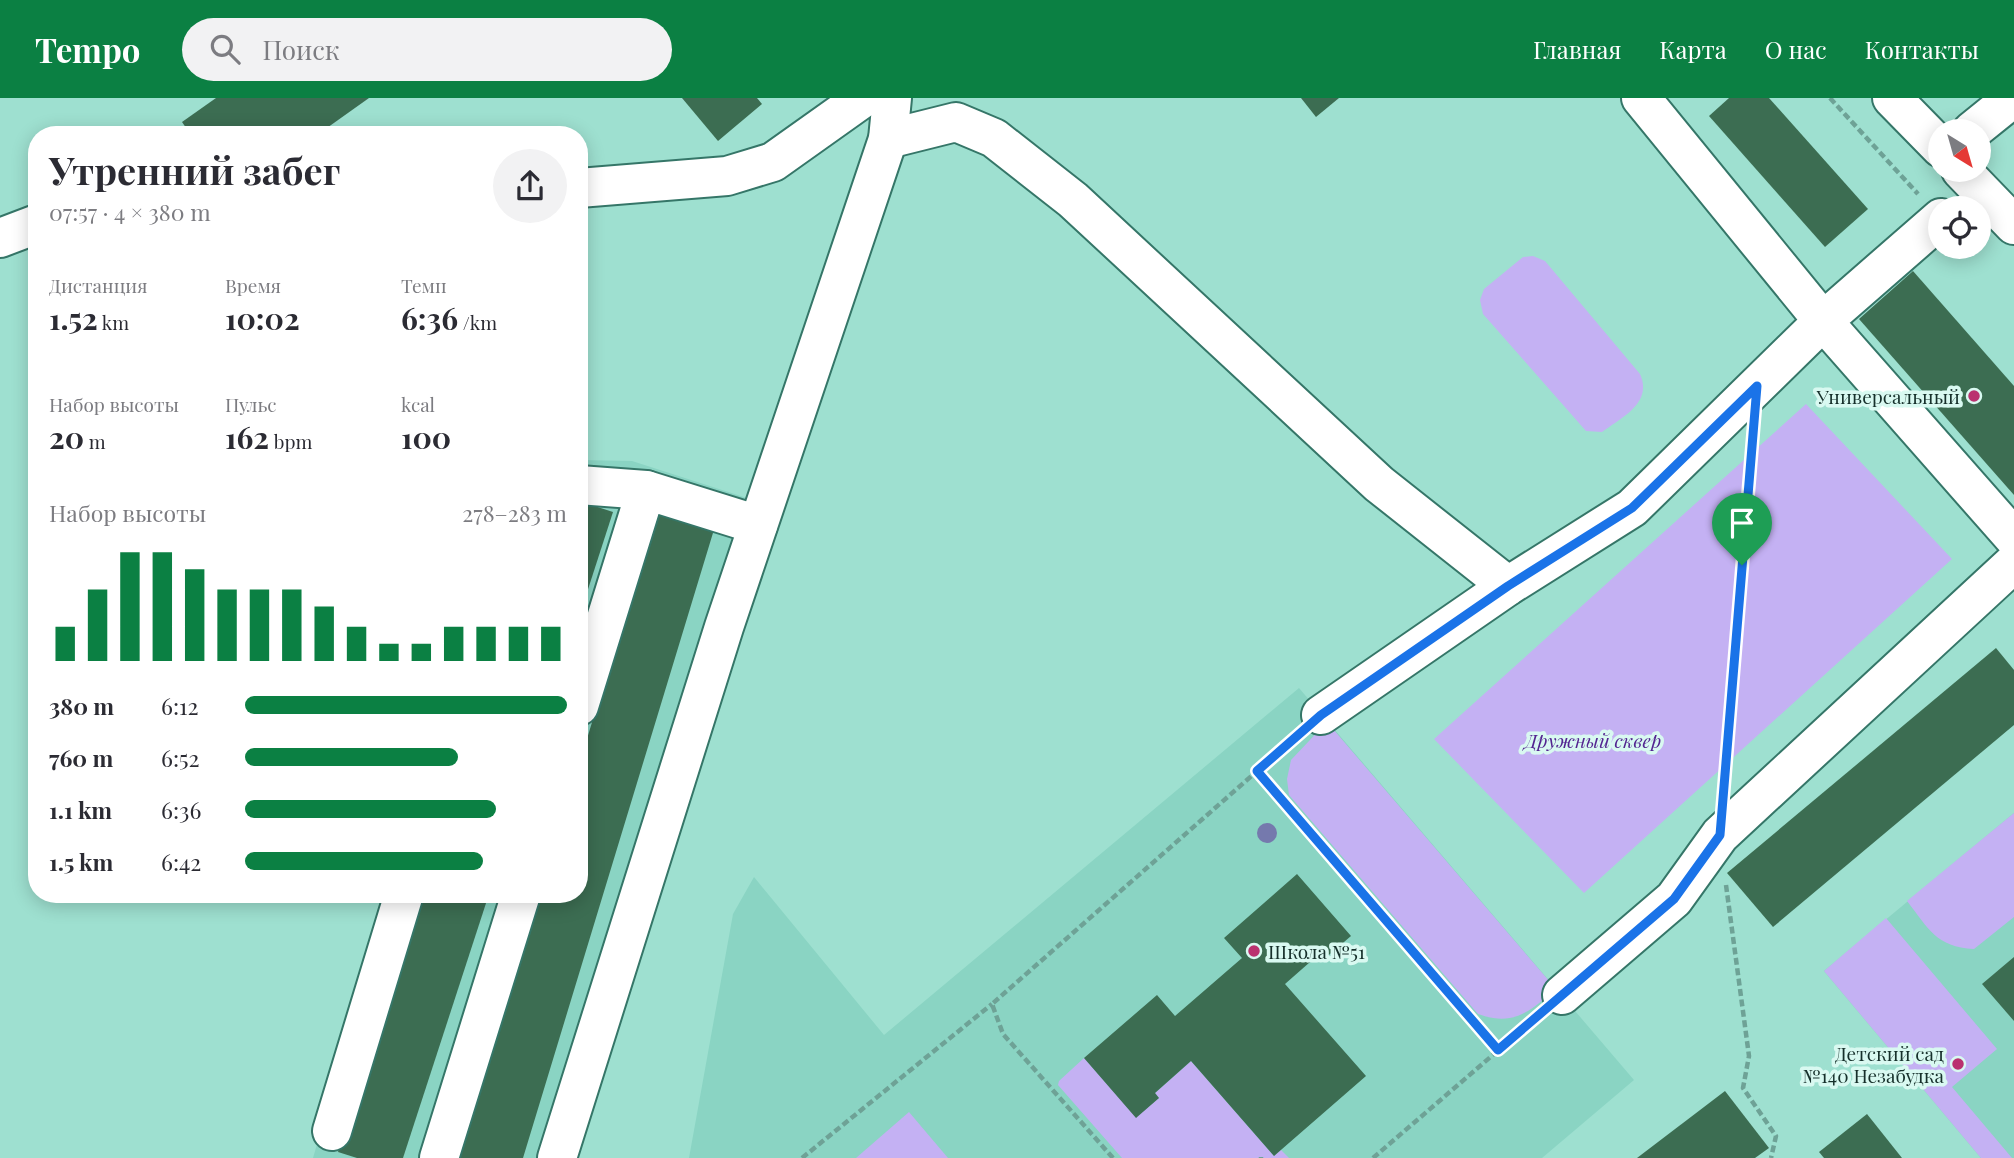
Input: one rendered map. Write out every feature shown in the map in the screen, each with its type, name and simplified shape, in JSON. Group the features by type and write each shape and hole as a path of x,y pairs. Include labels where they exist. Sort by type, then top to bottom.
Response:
{"street":[{"path":"588,187 727,176 773,162 863,98"},
{"path":"557,1158 724,627 888,139 892,98"},
{"path":"1641,98 1823,321 2014,538"},
{"path":"1892,98 1928,135"},
{"path":"1987,119 2013,98"},
{"path":"888,139 956,122 994,138 1073,200 1379,484 1508,586"},
{"path":"1963,188 2014,225"},
{"path":"0,238 28,227"},
{"path":"1321,715 1508,586 1632,508 1823,321 1928,229"},
{"path":"588,486 646,490 758,525"},
{"path":"588,677 646,490"},
{"path":"1562,995 1674,899 1720,835 2014,563"},
{"path":"332,1131 401,903"},
{"path":"439,1158 518,903"}],"path":[{"path":"1830,98 1928,204"},
{"path":"1757,386 1720,835 1749,1056 1743,1088 1776,1136 1771,1158"},
{"path":"802,1158 992,1004 1321,715"},
{"path":"1257,771 1498,1050"},
{"path":"1373,1158 1562,995"},
{"path":"992,1004 1003,1034 1113,1158"}],"shaded area":[{"path":"588,460 632,461 750,499 543,1158 313,1158 387,903 588,903"},
{"name":"Школа №51","path":"1299,688 1634,1080 1542,1158 689,1158 733,914 754,877 884,1035"},
{"name":"Детский сад №140 Незабудка","path":"2014,813 2014,1158 1981,1158 1824,971"}],"green space":[{"path":"1533,256 1545,261 1640,374 1643,384 1639,401 1626,415 1602,432 1586,431 1483,314 1480,300 1484,289 1523,257"},
{"name":"Дружный сквер","path":"1806,404 1952,559 1584,893 1434,739"},
{"path":"1327,722 1556,989 1538,1004 1512,1018 1491,1018 1478,1014 1289,795 1287,779 1291,760"},
{"path":"2014,813 2014,917 1974,949 1951,945 1928,928 1907,901"},
{"path":"1886,918 1997,1049 1952,1087 2012,1158 1981,1158 1824,971"},
{"path":"1084,1058 1136,1117 1159,1098 1155,1093 1191,1061 1274,1156 1281,1150 1289,1158 1122,1158 1058,1085"},
{"path":"909,1112 948,1158 856,1158"}],"building":[{"path":"216,98 369,98 330,126 185,126 182,122"},
{"path":"682,98 757,98 762,104 718,141"},
{"path":"1301,98 1339,98 1316,117"},
{"path":"1729,98 1769,98 1868,209 1825,247 1709,116"},
{"path":"1913,271 2014,386 2014,495 1859,319"},
{"path":"588,504 613,512 588,589"},
{"path":"658,506 716,523 523,1158 460,1158 537,903 588,903 588,735"},
{"path":"1996,648 2014,670 2014,725 1773,927 1727,873"},
{"path":"1297,874 1351,936 1323,960 1318,955 1285,984 1366,1076 1274,1156 1191,1061 1155,1093 1159,1098 1136,1118 1084,1058 1157,995 1175,1016 1242,958 1224,938"},
{"path":"418,903 486,903 403,1158 357,1158 338,1152"},
{"path":"2014,957 2014,1021 1982,984"},
{"path":"1725,1091 1769,1148 1755,1158 1637,1158"},
{"path":"1867,1114 1902,1158 1824,1158 1819,1152"}],"place":[{"name":"Универсальный","path":"1974,396"},
{"name":"Школа №51","path":"1254,951"},
{"name":"Детский сад №140 Незабудка","path":"1958,1064"}],"route":[{"path":"1757,386 1742,565 1720,835 1674,899 1498,1050 1257,771 1321,715 1508,586 1632,508 1757,386"}]}
